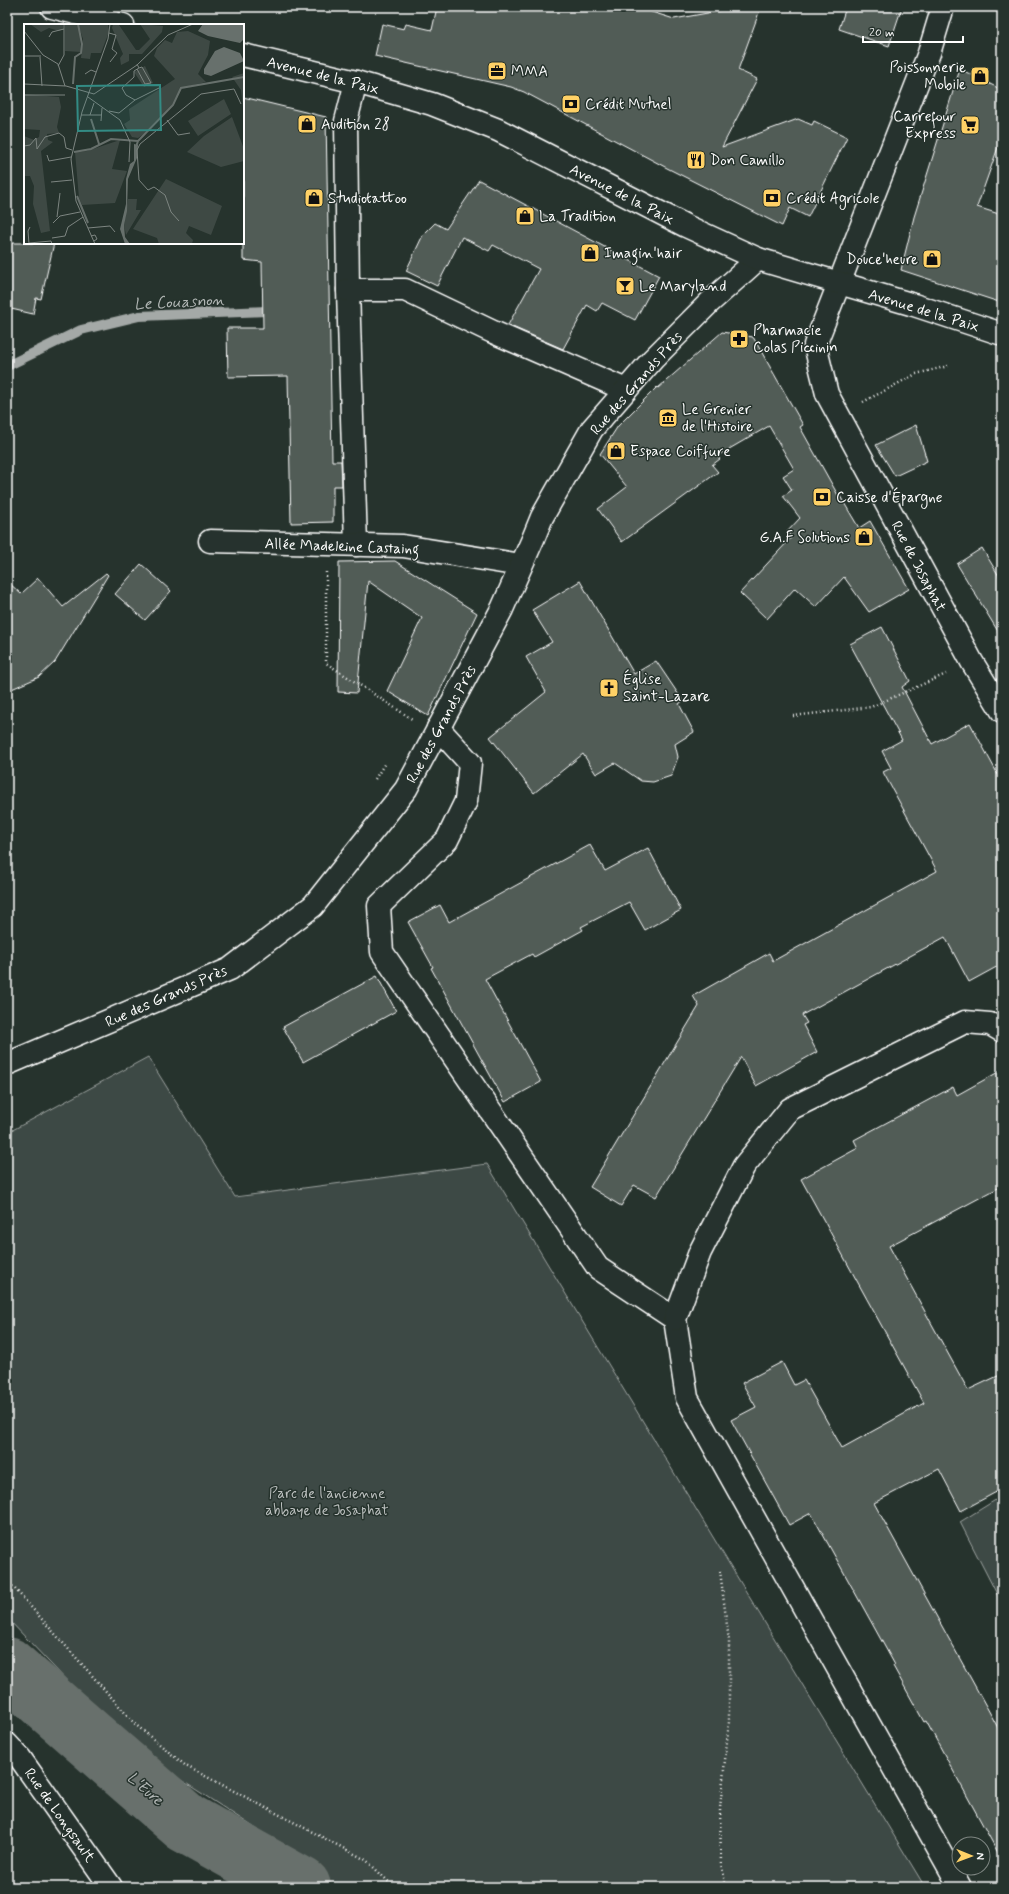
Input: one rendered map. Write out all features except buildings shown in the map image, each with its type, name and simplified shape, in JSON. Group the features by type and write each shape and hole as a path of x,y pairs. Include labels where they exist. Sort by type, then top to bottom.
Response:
{"street":[{"path":"52,7 119,24"},
{"name":"Rue de Josaphat","path":"943,7 929,53 815,345 827,394 972,662 1002,711"},
{"name":"Avenue de la Paix","path":"244,55 356,82 432,104 498,130 686,226 758,259 1002,334"},
{"path":"356,82 346,121 348,290 356,545"},
{"name":"Rue des Grands Près","path":"7,1064 230,969 313,906 406,789 502,610 542,517 592,429 653,359 705,307 758,259"},
{"path":"348,290 405,290 493,332 626,390"},
{"name":"Allée Madeleine Castaing","path":"210,541 403,546 521,564"},
{"path":"438,728 470,762 466,801 447,840 379,906 382,952 598,1268 675,1319"},
{"path":"960,1887 687,1398 675,1319 700,1252 744,1166 790,1109 965,1022 990,1024 1002,1031"},
{"name":"Rue de Longsault","path":"7,1744 20,1758 110,1887"}],"path":[{"path":"838,415 916,374 948,366"},
{"path":"326,544 326,663 413,720"},
{"path":"793,716 870,707 972,662"},
{"path":"374,779 387,760"},
{"path":"720,1571 728,1641 729,1722 720,1808 721,1864 726,1887"},
{"path":"7,1580 136,1725 186,1766 366,1860 394,1887"}],"green space":[{"name":"Parc de l'ancienne abbaye de Josaphat","path":"148,1057 235,1197 487,1164 925,1887 333,1887 317,1868 130,1747 7,1618 7,1133"},
{"path":"1002,1496 1002,1604 960,1522"}],"waterway":[{"name":"Le Couasnon","path":"7,366 81,330 139,316 267,311"},
{"name":"L'Eure","path":"7,1667 186,1823 301,1887"}],"place":[{"name":"MMA","path":"497,71"},
{"name":"Poissonnerie Mobile","path":"980,76"},
{"name":"Crédit Mutuel","path":"571,104"},
{"name":"Audition 28","path":"307,124"},
{"name":"Carrefour Express","path":"970,125"},
{"name":"Don Camillo","path":"696,160"},
{"name":"Studiotattoo","path":"314,198"},
{"name":"Crédit Agricole","path":"772,198"},
{"name":"La Tradition","path":"525,216"},
{"name":"Imagin'hair","path":"590,253"},
{"name":"Douce'heure","path":"932,259"},
{"name":"Le Maryland","path":"625,286"},
{"name":"Pharmacie Colas Piccinin","path":"739,339"},
{"name":"Le Grenier de l'Histoire","path":"668,418"},
{"name":"Espace Coiffure","path":"616,451"},
{"name":"Caisse d'Épargne","path":"822,497"},
{"name":"G.A.F Solutions","path":"864,537"},
{"name":"Église Saint-Lazare","path":"609,688"}]}
